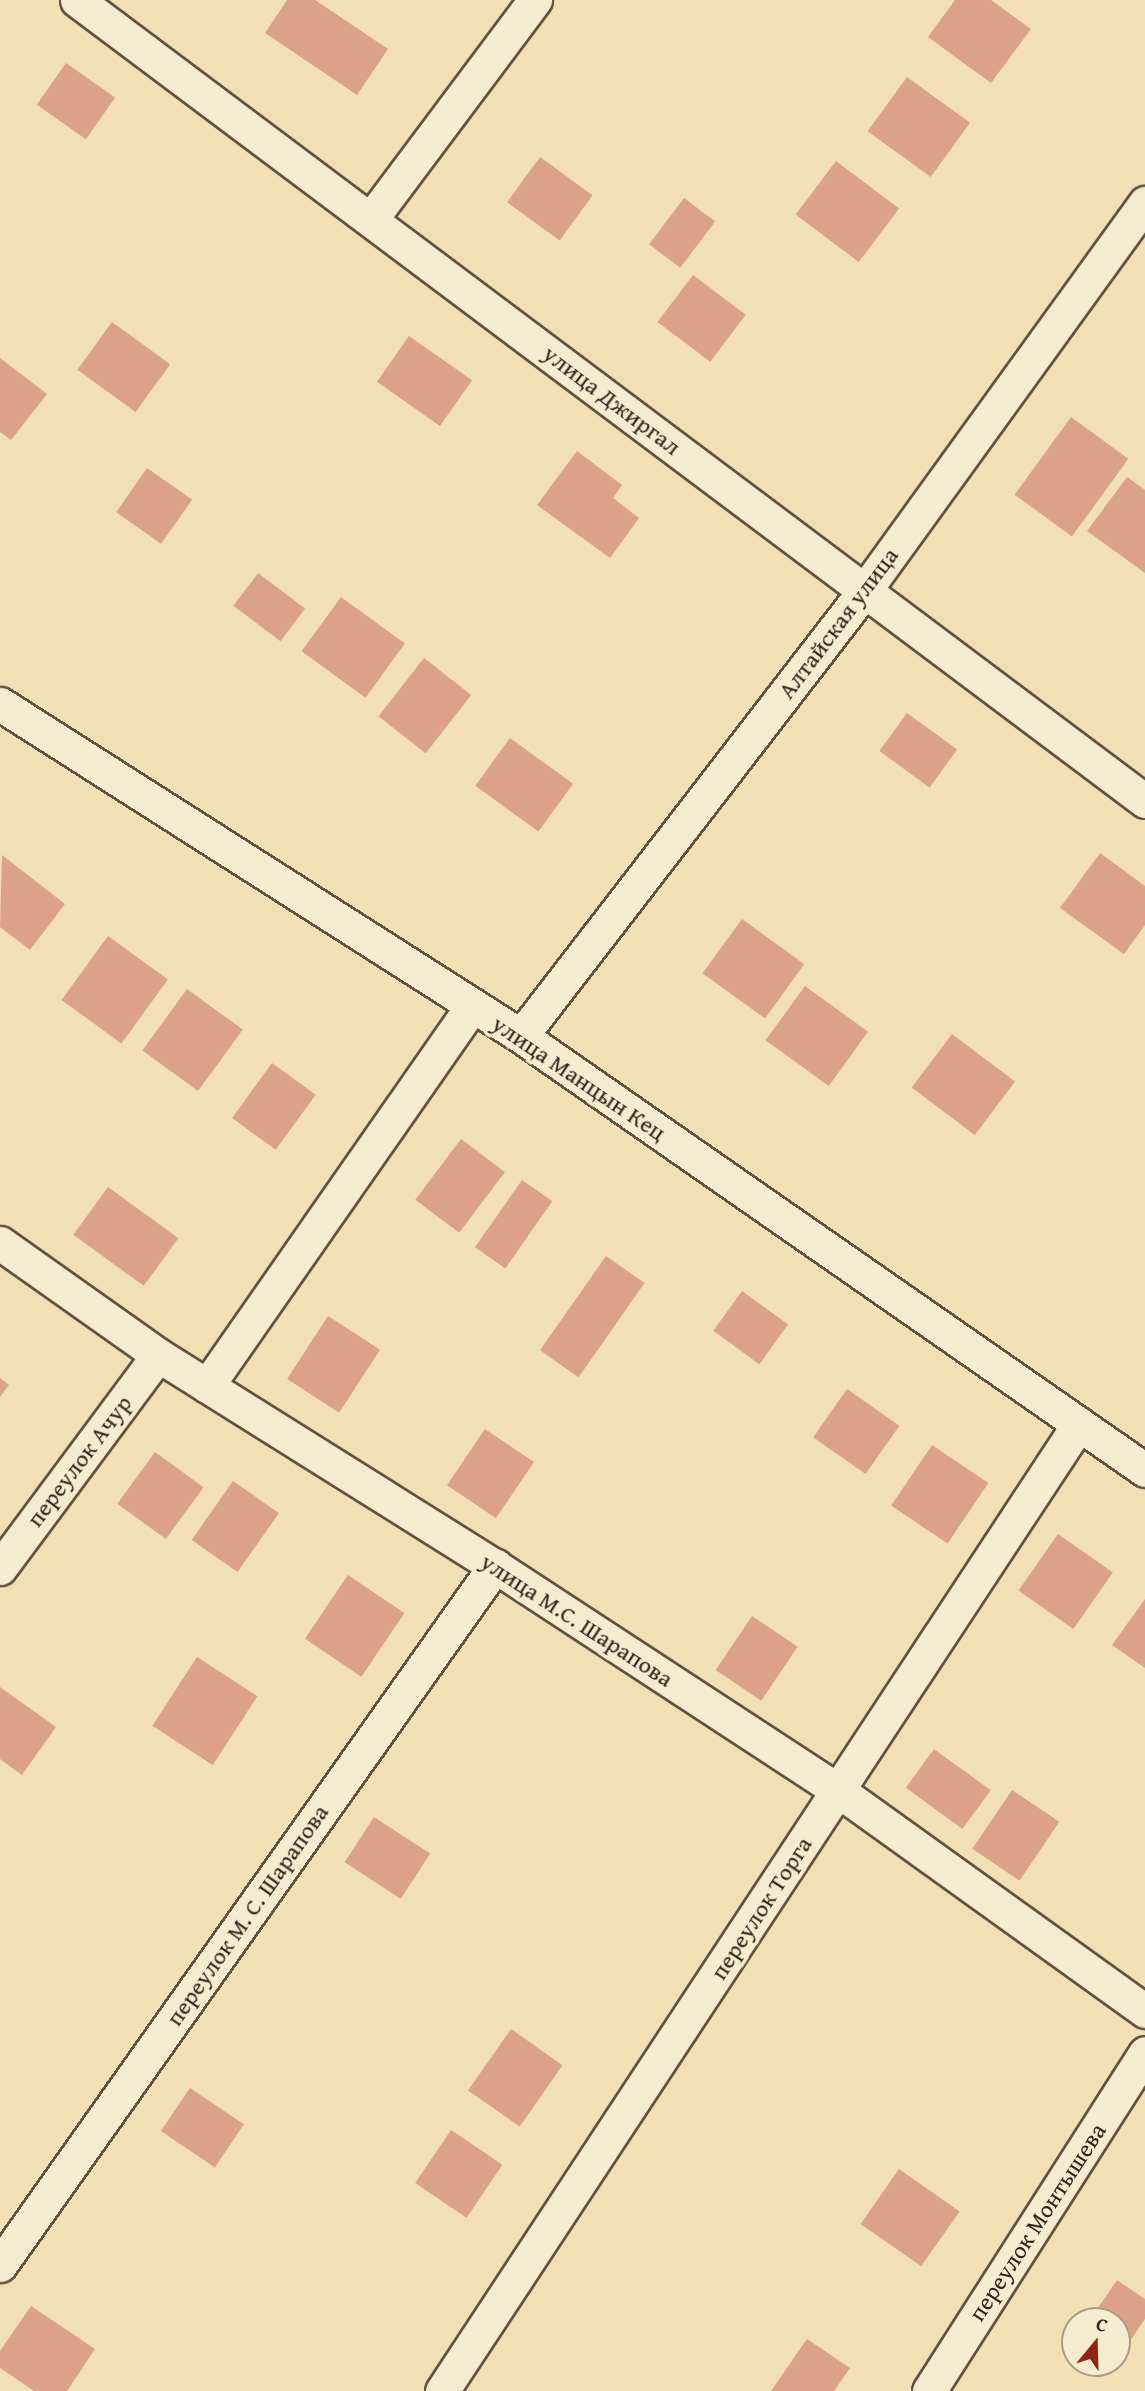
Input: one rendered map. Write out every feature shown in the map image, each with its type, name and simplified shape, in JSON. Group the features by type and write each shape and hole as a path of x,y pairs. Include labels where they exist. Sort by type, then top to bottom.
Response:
{"street":[{"name":"улица Джиргал","path":"77,0 1145,801"},
{"path":"371,219 535,0"},
{"name":"Алтайская улица","path":"521,1036 865,590 1145,203"},
{"name":"улица Манцын Кец","path":"0,704 521,1036 1145,1470"},
{"path":"207,1386 471,1006"},
{"name":"улица М.С. Шарапова","path":"0,1243 158,1355 495,1566 839,1791 1145,2011"},
{"name":"переулок Ачур","path":"0,1568 158,1355"},
{"name":"переулок Торга","path":"442,2391 1079,1424"},
{"name":"переулок М. С. Шарапова","path":"0,2265 495,1566"},
{"name":"переулок Монтышева","path":"929,2391 1145,2053"}],"building":[{"path":"287,0 315,0 388,49 357,95 265,33"},
{"path":"955,0 991,0 1031,29 991,83 928,37"},
{"path":"66,63 115,97 86,139 37,105"},
{"path":"907,77 970,123 931,177 868,131"},
{"path":"540,157 593,195 560,241 507,202"},
{"path":"836,161 899,209 859,262 796,215"},
{"path":"684,198 715,221 680,268 649,244"},
{"path":"693,275 746,315 710,362 657,322"},
{"path":"112,322 170,364 136,412 77,370"},
{"path":"409,336 472,380 440,426 377,382"},
{"path":"0,358 47,394 11,440 0,432"},
{"path":"1071,417 1128,459 1072,536 1015,495"},
{"path":"577,451 622,485 613,498 639,518 610,558 537,505"},
{"path":"147,468 192,500 161,544 116,512"},
{"path":"1127,477 1145,490 1145,573 1087,531"},
{"path":"258,573 305,609 280,641 233,606"},
{"path":"341,597 405,643 366,698 302,651"},
{"path":"424,658 471,695 426,753 378,716"},
{"path":"907,713 957,749 930,787 879,751"},
{"path":"510,738 573,784 538,832 475,786"},
{"path":"1100,853 1145,886 1145,925 1124,954 1060,908"},
{"path":"2,855 65,904 30,950 0,927"},
{"path":"742,919 804,964 765,1018 703,973"},
{"path":"108,936 168,979 121,1043 62,1000"},
{"path":"805,986 868,1032 829,1086 766,1040"},
{"path":"187,989 243,1030 198,1091 142,1050"},
{"path":"952,1034 1015,1082 975,1135 912,1088"},
{"path":"272,1063 316,1095 276,1150 232,1118"},
{"path":"461,1139 505,1172 459,1233 415,1200"},
{"path":"522,1180 552,1201 505,1268 475,1247"},
{"path":"108,1187 178,1238 144,1286 73,1235"},
{"path":"606,1256 645,1283 579,1377 540,1350"},
{"path":"742,1291 788,1325 759,1364 713,1331"},
{"path":"328,1316 380,1350 339,1413 287,1379"},
{"path":"0,1378 9,1385 0,1397"},
{"path":"847,1389 899,1426 866,1474 813,1437"},
{"path":"485,1429 534,1462 496,1518 447,1485"},
{"path":"932,1445 988,1483 948,1544 891,1506"},
{"path":"155,1452 204,1487 166,1539 117,1504"},
{"path":"233,1481 279,1513 238,1572 192,1540"},
{"path":"1058,1534 1113,1572 1073,1629 1018,1591"},
{"path":"348,1575 404,1613 361,1677 305,1639"},
{"path":"1145,1599 1145,1668 1112,1645"},
{"path":"752,1616 798,1647 761,1701 716,1670"},
{"path":"197,1657 257,1696 213,1765 152,1726"},
{"path":"0,1687 56,1727 22,1775 0,1759"},
{"path":"934,1749 991,1790 962,1829 906,1788"},
{"path":"1012,1790 1059,1822 1020,1881 972,1849"},
{"path":"374,1817 430,1853 401,1899 345,1862"},
{"path":"511,2029 563,2065 520,2127 468,2090"},
{"path":"190,2088 244,2124 215,2167 161,2131"},
{"path":"451,2130 502,2165 467,2218 415,2183"},
{"path":"899,2169 960,2211 921,2266 861,2224"},
{"path":"1117,2280 1145,2299 1145,2319 1131,2340 1131,2307 1099,2307"},
{"path":"31,2306 95,2349 67,2391 34,2391 0,2368 0,2351"},
{"path":"807,2339 850,2368 834,2391 771,2391"}]}
